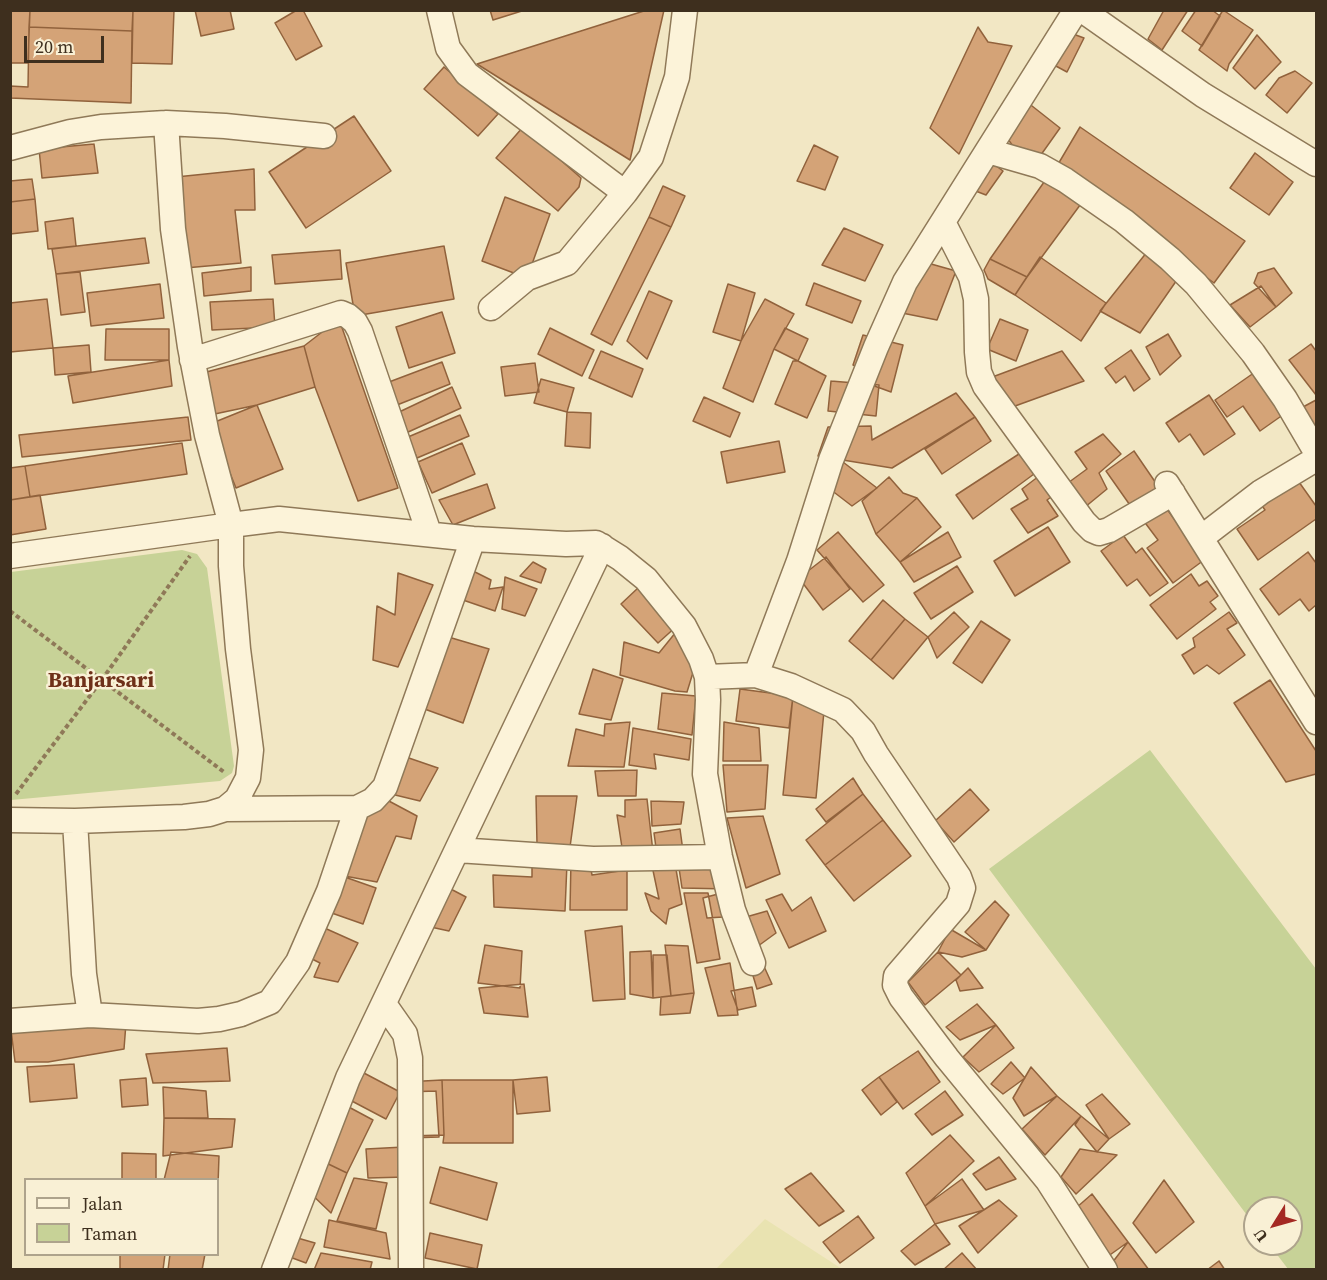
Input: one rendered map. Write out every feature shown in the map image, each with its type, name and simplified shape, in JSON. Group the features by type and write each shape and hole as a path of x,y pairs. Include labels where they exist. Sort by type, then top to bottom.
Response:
{"street":[{"path":"440,10 448,48 467,74 626,193"},
{"path":"491,308 527,278 567,263 626,193 651,157 677,77 685,10"},
{"path":"756,675 799,561 831,460 876,347 905,282 1076,10"},
{"path":"1082,10 1203,95 1317,164"},
{"path":"10,148 90,129 165,123 225,126 324,136"},
{"path":"165,123 173,230 220,527 231,566 238,649 251,750 248,778 237,799 225,809"},
{"path":"988,151 1040,166 1065,180 1124,222 1177,265 1196,284 1252,353 1286,399 1317,452"},
{"path":"943,222 971,277 976,298 978,362 985,386 1084,522 1099,533 1109,530 1170,489 1317,722"},
{"path":"192,360 341,313 348,316 360,331 429,533"},
{"path":"1201,538 1261,492 1317,459"},
{"path":"10,556 279,519 473,539 566,544 596,543 602,546 646,579 684,626 701,659 707,678 705,774 720,856 733,909 753,963"},
{"path":"10,820 75,821 184,817 209,814 225,809 357,808 373,800 385,787 473,539"},
{"path":"273,1269 348,1078 602,546"},
{"path":"707,678 756,675 791,686 843,710 863,731 959,877 963,888 958,904 896,975 895,985 901,997 947,1058 1048,1181 1106,1269"},
{"path":"10,1021 90,1015 198,1021 241,1014 270,1002 298,962 329,891 357,808"},
{"path":"75,821 84,974 90,1015"},
{"path":"457,850 593,859 720,856"},
{"path":"384,1004 405,1034 411,1058 411,1269"}],"path":[{"path":"10,801 220,527"},
{"path":"10,611 244,786"}],"shaded area":[{"path":"765,1219 842,1269 716,1269"}],"green space":[{"path":"182,550 197,554 207,568 234,766 232,773 220,781 11,800 11,572"},
{"path":"1150,750 1316,969 1316,1269 1288,1269 1278,1256 1303,1256 1303,1196 1243,1196 1243,1210 989,869"}],"building":[{"path":"10,10 30,10 28,63 10,63"},
{"path":"30,10 133,10 132,31 29,27"},
{"path":"133,10 174,10 172,64 132,63"},
{"path":"195,10 230,10 234,29 201,36"},
{"path":"297,10 303,10 322,46 296,60 275,23"},
{"path":"490,10 525,10 493,20"},
{"path":"647,10 664,10 630,160 477,64"},
{"path":"1164,10 1188,10 1162,50 1148,39"},
{"path":"1196,10 1212,10 1220,16 1202,46 1182,31"},
{"path":"1223,10 1253,30 1229,64 1227,71 1199,50"},
{"path":"29,27 132,31 131,103 10,98 10,86 28,87"},
{"path":"978,27 988,42 1012,46 959,154 930,128"},
{"path":"1073,34 1084,38 1067,72 1054,65"},
{"path":"1257,35 1281,62 1255,89 1233,68"},
{"path":"444,67 498,114 478,136 424,89"},
{"path":"1295,71 1312,83 1287,113 1266,95 1279,78"},
{"path":"1027,102 1060,128 1038,159 1019,154 1007,138"},
{"path":"354,116 391,171 306,228 269,172"},
{"path":"523,127 581,178 579,187 558,211 496,158"},
{"path":"1080,127 1245,241 1214,283 1057,166"},
{"path":"94,144 98,173 42,178 39,149"},
{"path":"814,145 838,157 825,190 797,181"},
{"path":"1255,153 1293,182 1269,215 1230,188"},
{"path":"991,162 1003,171 986,195 973,190"},
{"path":"254,169 255,210 235,210 241,263 185,268 176,177"},
{"path":"1049,175 1086,197 1027,277 990,259"},
{"path":"32,179 35,199 10,202 10,181"},
{"path":"663,186 685,196 671,227 649,217"},
{"path":"505,197 550,214 527,278 482,261"},
{"path":"35,199 38,231 10,234 10,202"},
{"path":"649,217 671,227 612,345 591,334"},
{"path":"73,218 76,246 48,249 45,222"},
{"path":"844,228 883,245 865,281 822,265"},
{"path":"145,238 149,263 56,274 52,249"},
{"path":"444,246 454,299 355,316 346,263"},
{"path":"340,250 342,279 275,284 272,255"},
{"path":"1147,252 1179,277 1140,333 1100,311"},
{"path":"1040,257 1106,303 1081,341 1015,295"},
{"path":"990,259 1027,277 1015,295 988,279 984,270"},
{"path":"924,262 956,271 937,320 902,313"},
{"path":"251,267 251,291 204,296 202,273"},
{"path":"1274,268 1292,293 1276,307 1254,283 1258,273"},
{"path":"80,272 85,312 61,315 56,274"},
{"path":"814,283 861,301 852,323 806,305"},
{"path":"160,284 164,318 91,326 87,293"},
{"path":"728,284 755,293 741,341 713,332"},
{"path":"1261,286 1276,307 1250,327 1230,305"},
{"path":"649,291 672,301 647,359 627,341"},
{"path":"47,299 53,348 10,352 10,303"},
{"path":"273,299 275,327 212,330 210,302"},
{"path":"765,299 794,314 774,349 753,402 723,388 741,341"},
{"path":"442,312 455,353 409,368 396,327"},
{"path":"339,319 398,488 358,501 315,387 304,346"},
{"path":"1000,319 1028,330 1016,361 987,349"},
{"path":"550,328 594,350 582,376 538,354"},
{"path":"785,328 808,339 798,361 774,349"},
{"path":"106,329 169,329 169,360 105,360"},
{"path":"1168,334 1181,356 1160,375 1146,347"},
{"path":"863,335 903,345 891,392 869,384 874,374 853,365"},
{"path":"1311,344 1316,351 1316,395 1289,360"},
{"path":"89,345 91,372 55,375 53,348"},
{"path":"304,346 315,387 257,405 210,415 199,374"},
{"path":"1131,350 1150,379 1134,391 1125,376 1116,383 1105,368"},
{"path":"601,351 643,369 632,397 589,378"},
{"path":"1062,351 1084,381 1004,410 987,379"},
{"path":"169,360 172,386 73,403 68,376"},
{"path":"793,361 798,361 826,376 807,418 775,404"},
{"path":"442,362 450,384 397,405 389,382"},
{"path":"535,363 539,392 505,396 501,367"},
{"path":"1258,370 1287,412 1260,431 1243,406 1227,417 1215,400"},
{"path":"541,379 574,388 567,412 534,403"},
{"path":"831,381 879,385 876,416 828,411"},
{"path":"452,387 461,408 406,433 397,413"},
{"path":"956,393 975,417 892,468 818,456 828,427 871,426 872,440"},
{"path":"1209,395 1235,434 1204,455 1190,434 1179,442 1166,423"},
{"path":"704,397 740,413 730,437 693,421"},
{"path":"1316,400 1316,439 1303,407"},
{"path":"257,405 283,469 236,488 210,424"},
{"path":"567,412 591,413 590,448 565,446"},
{"path":"460,415 469,436 417,458 408,437"},
{"path":"188,417 191,440 22,457 19,435"},
{"path":"975,417 991,441 942,474 925,449"},
{"path":"1103,434 1121,454 1099,473 1107,489 1079,512 1061,488 1087,469 1075,452"},
{"path":"779,441 785,472 727,483 721,452"},
{"path":"182,443 187,474 30,497 25,466"},
{"path":"462,443 475,474 432,493 418,462"},
{"path":"1134,451 1160,489 1132,508 1106,471"},
{"path":"1022,452 1034,474 973,519 956,495"},
{"path":"839,459 877,488 852,506 822,483"},
{"path":"25,466 30,497 10,500 10,468"},
{"path":"1043,473 1058,492 1047,500 1058,516 1028,533 1011,509 1028,499 1022,489"},
{"path":"1294,475 1316,506 1316,519 1258,560 1237,529 1265,510 1258,500"},
{"path":"889,477 903,493 917,498 876,534 862,501"},
{"path":"487,484 495,508 453,525 439,500"},
{"path":"40,495 46,529 10,535 10,500"},
{"path":"917,498 941,527 900,562 876,534"},
{"path":"1164,505 1204,560 1173,583 1147,548 1158,540 1143,520"},
{"path":"1048,527 1070,562 1015,596 994,561"},
{"path":"838,532 884,585 863,602 817,550"},
{"path":"948,532 961,557 914,582 900,562"},
{"path":"1123,535 1136,553 1142,548 1168,583 1150,596 1137,579 1127,586 1101,551"},
{"path":"1308,552 1316,563 1316,605 1309,611 1300,599 1279,615 1260,589"},
{"path":"826,557 850,589 823,610 799,578"},
{"path":"533,562 546,569 541,583 520,576"},
{"path":"957,566 973,592 931,619 914,593"},
{"path":"471,570 491,580 489,589 503,587 495,611 460,599"},
{"path":"398,573 433,585 398,667 373,660 377,606 395,615"},
{"path":"1191,574 1199,586 1207,581 1218,596 1210,602 1216,609 1177,639 1150,605"},
{"path":"505,577 537,589 525,616 502,609"},
{"path":"639,587 678,625 658,643 621,604"},
{"path":"883,600 905,619 871,660 849,641"},
{"path":"954,612 969,627 937,658 928,637"},
{"path":"1229,612 1237,623 1227,629 1245,655 1219,674 1207,665 1194,674 1182,655 1195,647 1193,638"},
{"path":"905,619 928,637 893,679 871,660"},
{"path":"981,621 1010,640 982,683 953,663"},
{"path":"676,632 695,666 687,692 675,691 620,675 624,642 659,653"},
{"path":"445,636 489,649 463,723 419,707"},
{"path":"593,669 623,679 611,720 579,714"},
{"path":"1270,680 1316,751 1316,774 1286,782 1234,703"},
{"path":"740,689 793,696 789,728 736,721"},
{"path":"662,693 696,696 692,735 658,729"},
{"path":"793,696 825,700 816,798 783,795"},
{"path":"630,722 624,767 568,766 576,729 604,736 605,724"},
{"path":"724,722 759,728 761,761 723,761"},
{"path":"633,728 691,739 689,760 654,754 656,769 629,765"},
{"path":"403,756 438,768 420,801 391,794"},
{"path":"723,765 768,765 765,809 727,812"},
{"path":"637,770 636,796 598,796 595,771"},
{"path":"853,778 863,794 826,822 816,809"},
{"path":"970,789 989,810 954,842 935,821"},
{"path":"863,794 883,820 825,865 806,840"},
{"path":"536,796 577,796 570,847 537,844"},
{"path":"647,799 653,852 623,854 617,815 625,817 625,800"},
{"path":"387,800 417,816 411,839 396,836 377,882 339,875 368,814"},
{"path":"651,801 684,802 681,824 652,826"},
{"path":"763,816 780,874 746,888 727,818"},
{"path":"883,820 911,856 854,901 825,865"},
{"path":"680,829 683,851 657,855 654,833"},
{"path":"673,852 682,904 669,909 666,924 651,911 645,893 659,899 651,861"},
{"path":"532,858 567,863 565,911 494,907 493,875 532,877"},
{"path":"721,859 728,889 682,888 679,868"},
{"path":"571,860 590,864 592,875 627,870 627,910 570,910"},
{"path":"339,875 376,888 363,924 326,911"},
{"path":"445,886 466,897 449,931 426,926"},
{"path":"684,893 708,893 720,959 697,963"},
{"path":"718,894 723,917 707,918 703,898"},
{"path":"782,894 792,911 811,897 826,931 789,948 766,900"},
{"path":"995,901 1009,915 986,950 965,932"},
{"path":"767,911 776,933 754,949 746,917"},
{"path":"320,926 358,943 338,982 314,977 320,963 308,957"},
{"path":"622,926 625,999 593,1001 585,931"},
{"path":"950,929 986,950 962,957 938,952"},
{"path":"485,945 522,951 520,988 478,983"},
{"path":"665,945 688,946 694,993 671,996"},
{"path":"651,951 653,998 630,994 630,952"},
{"path":"938,952 961,975 925,1005 908,982"},
{"path":"653,955 667,955 671,996 653,998"},
{"path":"762,962 772,984 757,989 751,969"},
{"path":"730,963 738,1015 718,1016 705,968"},
{"path":"968,968 983,988 960,991 956,980"},
{"path":"524,984 528,1017 484,1013 479,988"},
{"path":"752,987 756,1006 738,1010 731,991"},
{"path":"694,993 690,1013 660,1015 661,997"},
{"path":"977,1004 996,1025 960,1040 946,1027"},
{"path":"126,1023 124,1049 48,1062 15,1062 11,1030"},
{"path":"996,1025 1014,1048 979,1072 963,1057"},
{"path":"227,1048 230,1081 153,1083 146,1054"},
{"path":"918,1051 940,1082 903,1109 879,1077"},
{"path":"1011,1062 1025,1078 1003,1094 991,1084"},
{"path":"74,1064 77,1098 30,1102 27,1067"},
{"path":"1031,1067 1057,1096 1024,1116 1013,1098"},
{"path":"362,1072 400,1092 386,1119 348,1099"},
{"path":"547,1077 550,1111 517,1114 513,1080"},
{"path":"879,1077 897,1102 881,1115 862,1090"},
{"path":"146,1078 148,1105 122,1107 120,1080"},
{"path":"442,1080 513,1080 513,1143 443,1143"},
{"path":"442,1080 444,1135 407,1136 405,1082"},
{"path":"163,1087 206,1091 208,1118 164,1118"},
{"path":"436,1091 439,1137 408,1138 406,1092"},
{"path":"945,1091 963,1115 932,1135 915,1114"},
{"path":"1102,1094 1130,1124 1109,1139 1086,1105"},
{"path":"1057,1096 1081,1116 1045,1155 1022,1129"},
{"path":"345,1105 373,1120 347,1173 318,1159"},
{"path":"1081,1116 1109,1139 1097,1152 1075,1125"},
{"path":"164,1118 235,1119 232,1147 163,1156"},
{"path":"950,1135 974,1161 925,1206 906,1173"},
{"path":"404,1147 406,1177 368,1178 366,1149"},
{"path":"1080,1149 1117,1155 1076,1194 1061,1177"},
{"path":"171,1152 219,1156 218,1178 164,1178"},
{"path":"122,1153 156,1154 156,1178 122,1178"},
{"path":"999,1157 1016,1179 986,1190 973,1174"},
{"path":"318,1159 347,1173 331,1213 304,1187"},
{"path":"440,1167 497,1183 487,1220 430,1203"},
{"path":"811,1173 844,1211 819,1226 785,1189"},
{"path":"354,1178 387,1183 376,1229 337,1221"},
{"path":"962,1179 984,1210 935,1224 925,1206"},
{"path":"1164,1180 1194,1222 1156,1253 1133,1223"},
{"path":"1092,1194 1128,1242 1107,1257 1076,1208"},
{"path":"999,1200 1017,1216 978,1253 959,1226"},
{"path":"858,1216 874,1238 840,1263 823,1242"},
{"path":"329,1220 386,1233 390,1259 324,1247"},
{"path":"935,1224 950,1244 915,1265 901,1251"},
{"path":"430,1233 482,1245 477,1269 425,1258"},
{"path":"294,1237 315,1243 306,1263 279,1253"},
{"path":"1128,1242 1149,1270 1117,1270 1112,1263"},
{"path":"321,1253 372,1262 370,1270 314,1270"},
{"path":"962,1253 977,1270 943,1270"},
{"path":"120,1256 165,1256 163,1270 120,1270"},
{"path":"170,1256 205,1256 202,1270 168,1270"},
{"path":"1219,1261 1225,1270 1207,1270"}],"district":[{"name":"Banjarsari","path":"101,681"}]}
